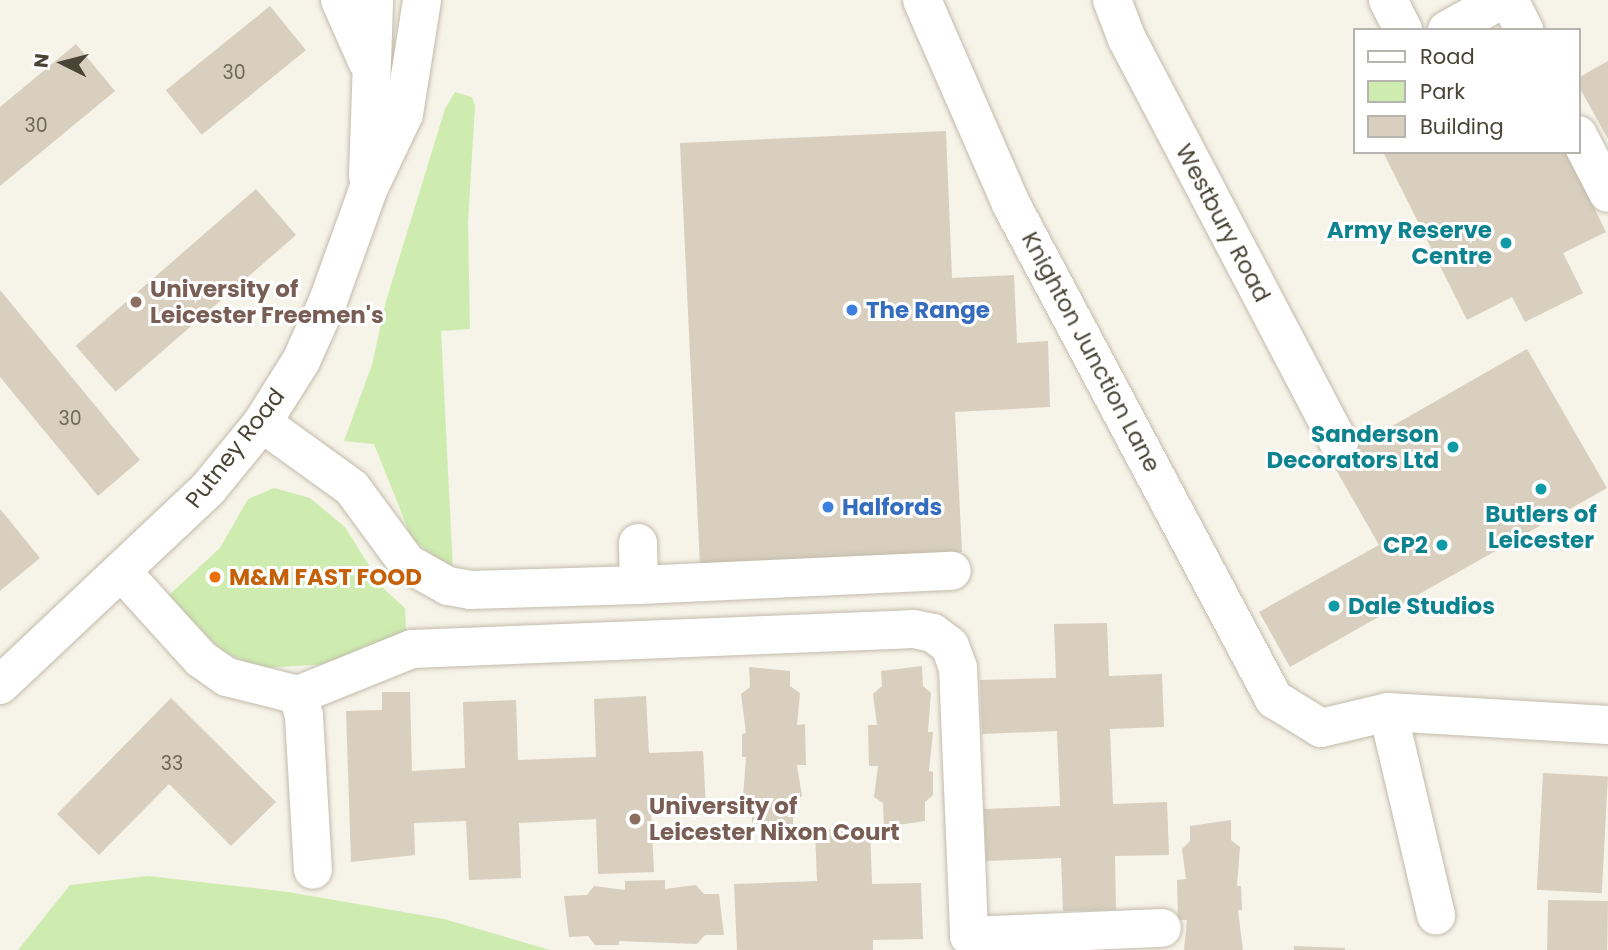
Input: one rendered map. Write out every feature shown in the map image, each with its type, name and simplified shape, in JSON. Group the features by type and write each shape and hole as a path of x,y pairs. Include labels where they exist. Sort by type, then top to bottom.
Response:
{"street":[{"name":"Putney Road","path":"340,0 371,73"},
{"name":"Putney Road","path":"368,190 374,0"},
{"name":"Putney Road","path":"3,676 123,573 208,489 262,423 301,361 328,301 368,190 404,114 422,0"},
{"name":"Knighton Junction Lane","path":"922,0 1011,204 1274,699 1321,728 1388,712"},
{"name":"Westbury Road","path":"1112,0 1127,39 1339,443"},
{"path":"1388,0 1403,28"},
{"path":"1451,28 1501,0"},
{"path":"1509,0 1523,28"},
{"path":"1580,139 1608,193"},
{"path":"262,423 352,488 368,505 392,546 426,577 470,590 952,571"},
{"path":"638,543 639,585"},
{"path":"123,573 201,659 227,677 298,695 412,649 914,629 933,633 950,646 958,668 969,936 1162,928"},
{"path":"298,695 304,716 313,870"},
{"path":"1436,915 1388,712 1608,725"}],"green space":[{"path":"455,92 472,97 475,106 468,222 470,329 441,331 453,571 412,539 374,444 344,441 372,365 386,301 445,109"},
{"path":"274,488 310,498 345,527 384,589 405,608 406,631 329,664 262,668 225,653 167,597 220,548 248,499"},
{"path":"148,876 288,892 444,919 550,950 18,950 70,885"}],"building":[{"path":"270,6 306,50 202,135 166,90"},
{"path":"76,44 115,91 0,186 0,107"},
{"path":"1608,61 1608,139 1580,89 1580,77"},
{"name":"The Range","path":"946,131 952,278 1014,275 1017,343 1048,341 1050,407 955,412 962,552 700,566 680,143"},
{"name":"Army Reserve Centre","path":"1384,154 1568,154 1606,232 1563,253 1583,293 1525,322 1512,297 1467,320"},
{"path":"256,189 296,235 116,392 76,346"},
{"path":"0,290 140,460 98,496 0,377"},
{"path":"1527,349 1607,488 1290,667 1259,612 1379,545 1331,461"},
{"path":"0,509 40,558 0,591"},
{"path":"1107,623 1109,676 1162,674 1164,727 1110,729 1113,804 1167,802 1169,855 1115,856 1116,910 1063,911 1061,858 986,861 984,809 1060,806 1057,731 982,734 980,680 1056,678 1054,624"},
{"path":"922,666 923,686 931,693 928,732 933,732 929,771 933,772 933,795 925,802 925,821 884,827 883,803 874,797 878,766 869,766 868,725 877,725 873,694 882,686 881,671"},
{"path":"749,667 790,671 790,686 800,693 797,725 805,724 806,765 797,765 802,796 793,803 793,827 752,823 752,803 743,797 746,757 742,757 742,734 746,733 741,694 750,687"},
{"path":"382,692 410,692 412,771 465,768 463,702 516,700 518,760 596,757 594,699 646,696 649,753 703,751 706,809 651,812 654,872 598,874 596,819 519,823 521,878 469,880 466,821 414,823 415,855 351,862 346,711 382,710"},
{"path":"171,698 276,802 231,846 169,784 99,855 57,814"},
{"path":"1543,773 1608,776 1602,893 1537,890"},
{"path":"1231,820 1231,840 1240,847 1237,886 1241,886 1242,910 1238,910 1243,950 1184,950 1187,920 1178,920 1177,880 1186,879 1182,849 1190,841 1190,826"},
{"path":"870,828 872,884 921,883 923,939 873,940 873,950 737,950 734,884 817,881 815,830"},
{"path":"665,880 665,889 696,885 704,894 719,894 724,935 705,935 697,944 619,941 619,945 595,945 588,936 569,937 564,896 587,895 594,886 625,890 625,881"},
{"path":"1548,900 1608,901 1607,950 1547,950"},
{"path":"1294,946 1345,948 1345,950 1294,950"}],"place":[{"name":"Army Reserve Centre","path":"1506,243"},
{"name":"University of Leicester Freemen's","path":"136,302"},
{"name":"The Range","path":"852,310"},
{"name":"Sanderson Decorators Ltd","path":"1453,447"},
{"name":"Butlers of Leicester","path":"1541,489"},
{"name":"Halfords","path":"828,507"},
{"name":"CP2","path":"1442,545"},
{"name":"M&M FAST FOOD","path":"215,577"},
{"name":"Dale Studios","path":"1334,606"},
{"name":"University of Leicester Nixon Court","path":"635,819"}]}
